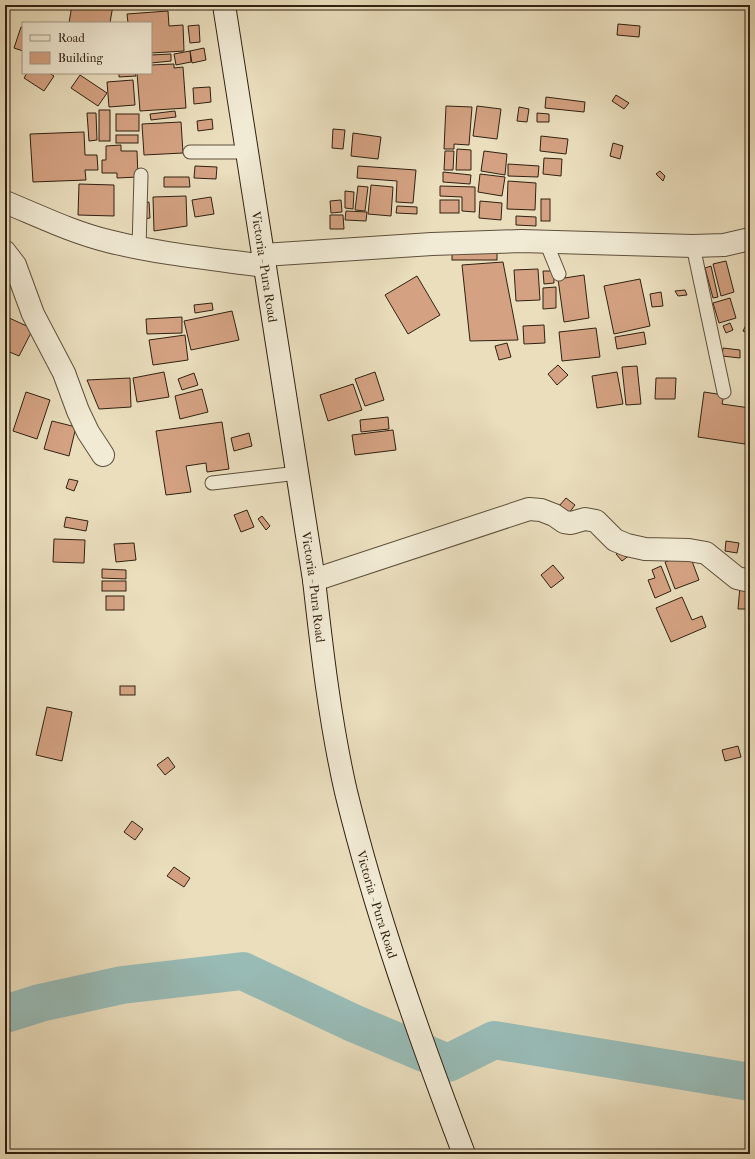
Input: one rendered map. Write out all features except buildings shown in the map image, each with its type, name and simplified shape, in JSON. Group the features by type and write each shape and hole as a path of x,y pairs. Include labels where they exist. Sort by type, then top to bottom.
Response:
{"street":[{"name":"Victoria - Pura Road","path":"224,5 298,473 314,580 323,665 346,791 364,861 413,1012 464,1154"},
{"path":"5,202 66,228 107,241 140,248 264,261 432,244 521,241 693,246 724,245 750,239"},
{"path":"5,252 15,265 33,314 64,373 78,411 88,432 103,455"},
{"path":"314,580 529,509 541,510 554,515 564,522 571,523 585,519 596,521 615,540 627,545 644,549 689,550 706,553 737,578 750,581"}],"lane":[{"path":"190,152 247,152"},
{"path":"140,248 141,175"},
{"path":"546,242 559,274"},
{"path":"693,246 724,392"},
{"path":"212,483 298,473"}],"waterway":[{"path":"5,1014 40,1003 122,985 243,971 353,1023 448,1063 494,1040 750,1082"}]}
